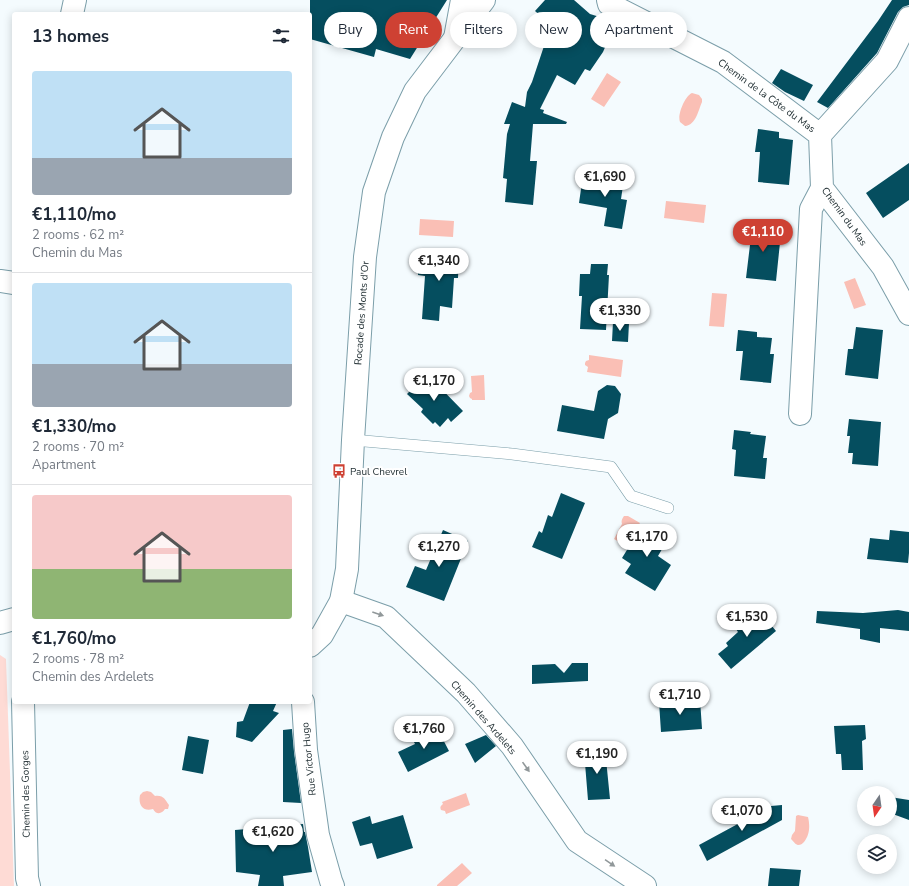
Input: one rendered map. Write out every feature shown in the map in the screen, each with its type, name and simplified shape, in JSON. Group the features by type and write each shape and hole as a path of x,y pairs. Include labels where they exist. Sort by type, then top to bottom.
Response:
{"street":[{"path":"72,12 75,0"},
{"path":"460,12 462,0"},
{"name":"Rocade des Monts d'Or","path":"475,12 484,0"},
{"name":"Chemin de la Côte du Mas","path":"608,0 609,4 723,62 820,134"},
{"path":"820,134 887,61 909,18"},
{"name":"Rocade des Monts d'Or","path":"312,644 322,635 341,601 347,569 353,440 365,257 374,192 393,137 415,90 450,44"},
{"name":"Chemin du Mas","path":"820,134 822,188 883,267 909,314"},
{"path":"800,414 811,209 822,188"},
{"path":"0,281 12,283"},
{"name":"Chemin des Ardelets","path":"341,601 386,617 466,693 512,746 577,841 645,886"},
{"path":"0,623 12,620"},
{"name":"Chemin des Gorges","path":"23,704 28,886"},
{"name":"Rue Victor Hugo","path":"303,704 306,750 318,835 333,886"}],"lane":[{"path":"353,440 512,454 611,468 631,496 668,508"}],"shaded area":[{"path":"607,73 621,82 604,107 591,99"},
{"path":"692,93 699,95 702,102 692,123 685,126 679,119 684,102"},
{"path":"666,201 706,205 704,223 664,218"},
{"path":"420,219 454,221 453,237 419,235"},
{"path":"855,278 866,305 854,309 844,282"},
{"path":"712,293 727,294 724,327 709,326"},
{"path":"589,355 623,360 621,377 587,372 588,367 585,363 589,360"},
{"path":"484,375 485,400 472,400 469,396 472,392 471,376"},
{"path":"624,516 628,516 640,523 626,546 614,539 622,524"},
{"path":"0,655 6,659 14,886 0,886"},
{"path":"147,791 151,792 155,796 164,798 169,805 168,809 165,809 159,813 153,809 144,809 140,802 140,795"},
{"path":"466,793 470,805 446,814 445,811 441,810 440,807 443,804 442,802"},
{"path":"796,816 808,817 809,827 806,839 800,845 795,844 791,839 795,831"},
{"path":"462,863 472,873 457,886 437,886 437,885"}],"building":[{"path":"310,0 447,0 439,12 385,12 385,48 417,48 410,59 376,49 374,57 342,48 377,48 377,12 324,12 324,43 312,40 312,12 310,12"},
{"path":"545,0 574,0 590,14 590,48 605,48 590,71 585,69 575,85 557,75 540,109 544,110 543,113 567,122 566,124 533,124 530,161 537,161 533,205 505,202 507,179 503,178 507,134 510,124 504,124 512,102 525,107 527,92 532,82 543,48 582,48 582,12 535,11"},
{"path":"892,0 909,0 909,5 903,7 898,12 877,53 828,108 817,102 878,21"},
{"path":"781,69 813,85 804,101 785,92 772,83"},
{"path":"758,129 779,132 779,138 793,140 789,185 758,182 760,152 755,152"},
{"path":"909,163 909,200 883,218 866,193"},
{"path":"583,175 598,177 597,175 624,179 621,199 627,200 622,229 604,226 607,208 579,203"},
{"path":"749,223 768,226 768,231 781,233 776,281 746,278 750,245 746,244"},
{"path":"433,249 459,252 458,278 454,278 452,308 440,306 439,321 422,319 425,276 418,275 419,259 432,260"},
{"path":"591,264 608,264 607,275 609,275 606,330 580,329 582,296 579,296 580,274 590,274"},
{"path":"613,322 629,323 628,342 612,341"},
{"path":"856,327 883,330 878,379 845,375 848,349 853,349"},
{"path":"738,330 757,332 757,337 772,338 770,354 774,354 771,383 740,380 743,351 736,351"},
{"path":"427,374 463,411 451,422 448,418 440,427 435,422 433,424 421,412 423,409 407,394"},
{"path":"607,385 615,386 621,394 618,413 608,419 604,439 557,431 562,405 594,411 598,391"},
{"path":"849,419 881,422 878,466 852,464 853,453 848,453 850,436 847,436"},
{"path":"734,430 766,436 763,458 767,458 765,479 734,476 736,450 732,449"},
{"path":"561,493 585,503 562,559 532,547 539,531 542,533 548,515 552,517"},
{"path":"643,524 668,539 658,556 671,565 655,591 625,573 631,564 622,558"},
{"path":"443,530 468,541 444,601 406,587 415,566 426,570"},
{"path":"890,530 909,532 908,563 867,559 870,538 889,540"},
{"path":"757,608 776,631 731,669 718,654 728,646 726,643 738,632 734,626"},
{"path":"898,610 909,612 909,631 880,628 880,643 860,639 860,629 816,623 817,611 863,613"},
{"path":"572,663 588,663 588,681 532,684 532,665 555,664 564,673"},
{"path":"700,699 702,729 661,732 659,702"},
{"path":"249,704 276,704 273,711 279,713 252,742 236,737 237,722 243,721"},
{"path":"865,725 866,739 862,741 863,770 842,770 841,754 836,754 834,726"},
{"path":"437,728 449,751 408,772 398,752 415,744 413,740"},
{"path":"292,729 301,803 283,802 283,730"},
{"path":"486,735 496,746 475,763 465,744"},
{"path":"188,736 209,740 203,774 182,770"},
{"path":"605,749 610,799 588,800 584,751"},
{"path":"897,798 909,800 909,820 897,816"},
{"path":"782,805 782,820 707,861 699,845 771,806"},
{"path":"403,815 413,848 377,859 372,843 360,846 352,822 370,816 372,824"},
{"path":"303,824 312,872 283,876 284,886 258,886 260,875 236,872 235,830"},
{"path":"770,868 801,870 799,886 768,886"}],"place":[{"name":"Paul Chevrel","path":"339,471"}]}
